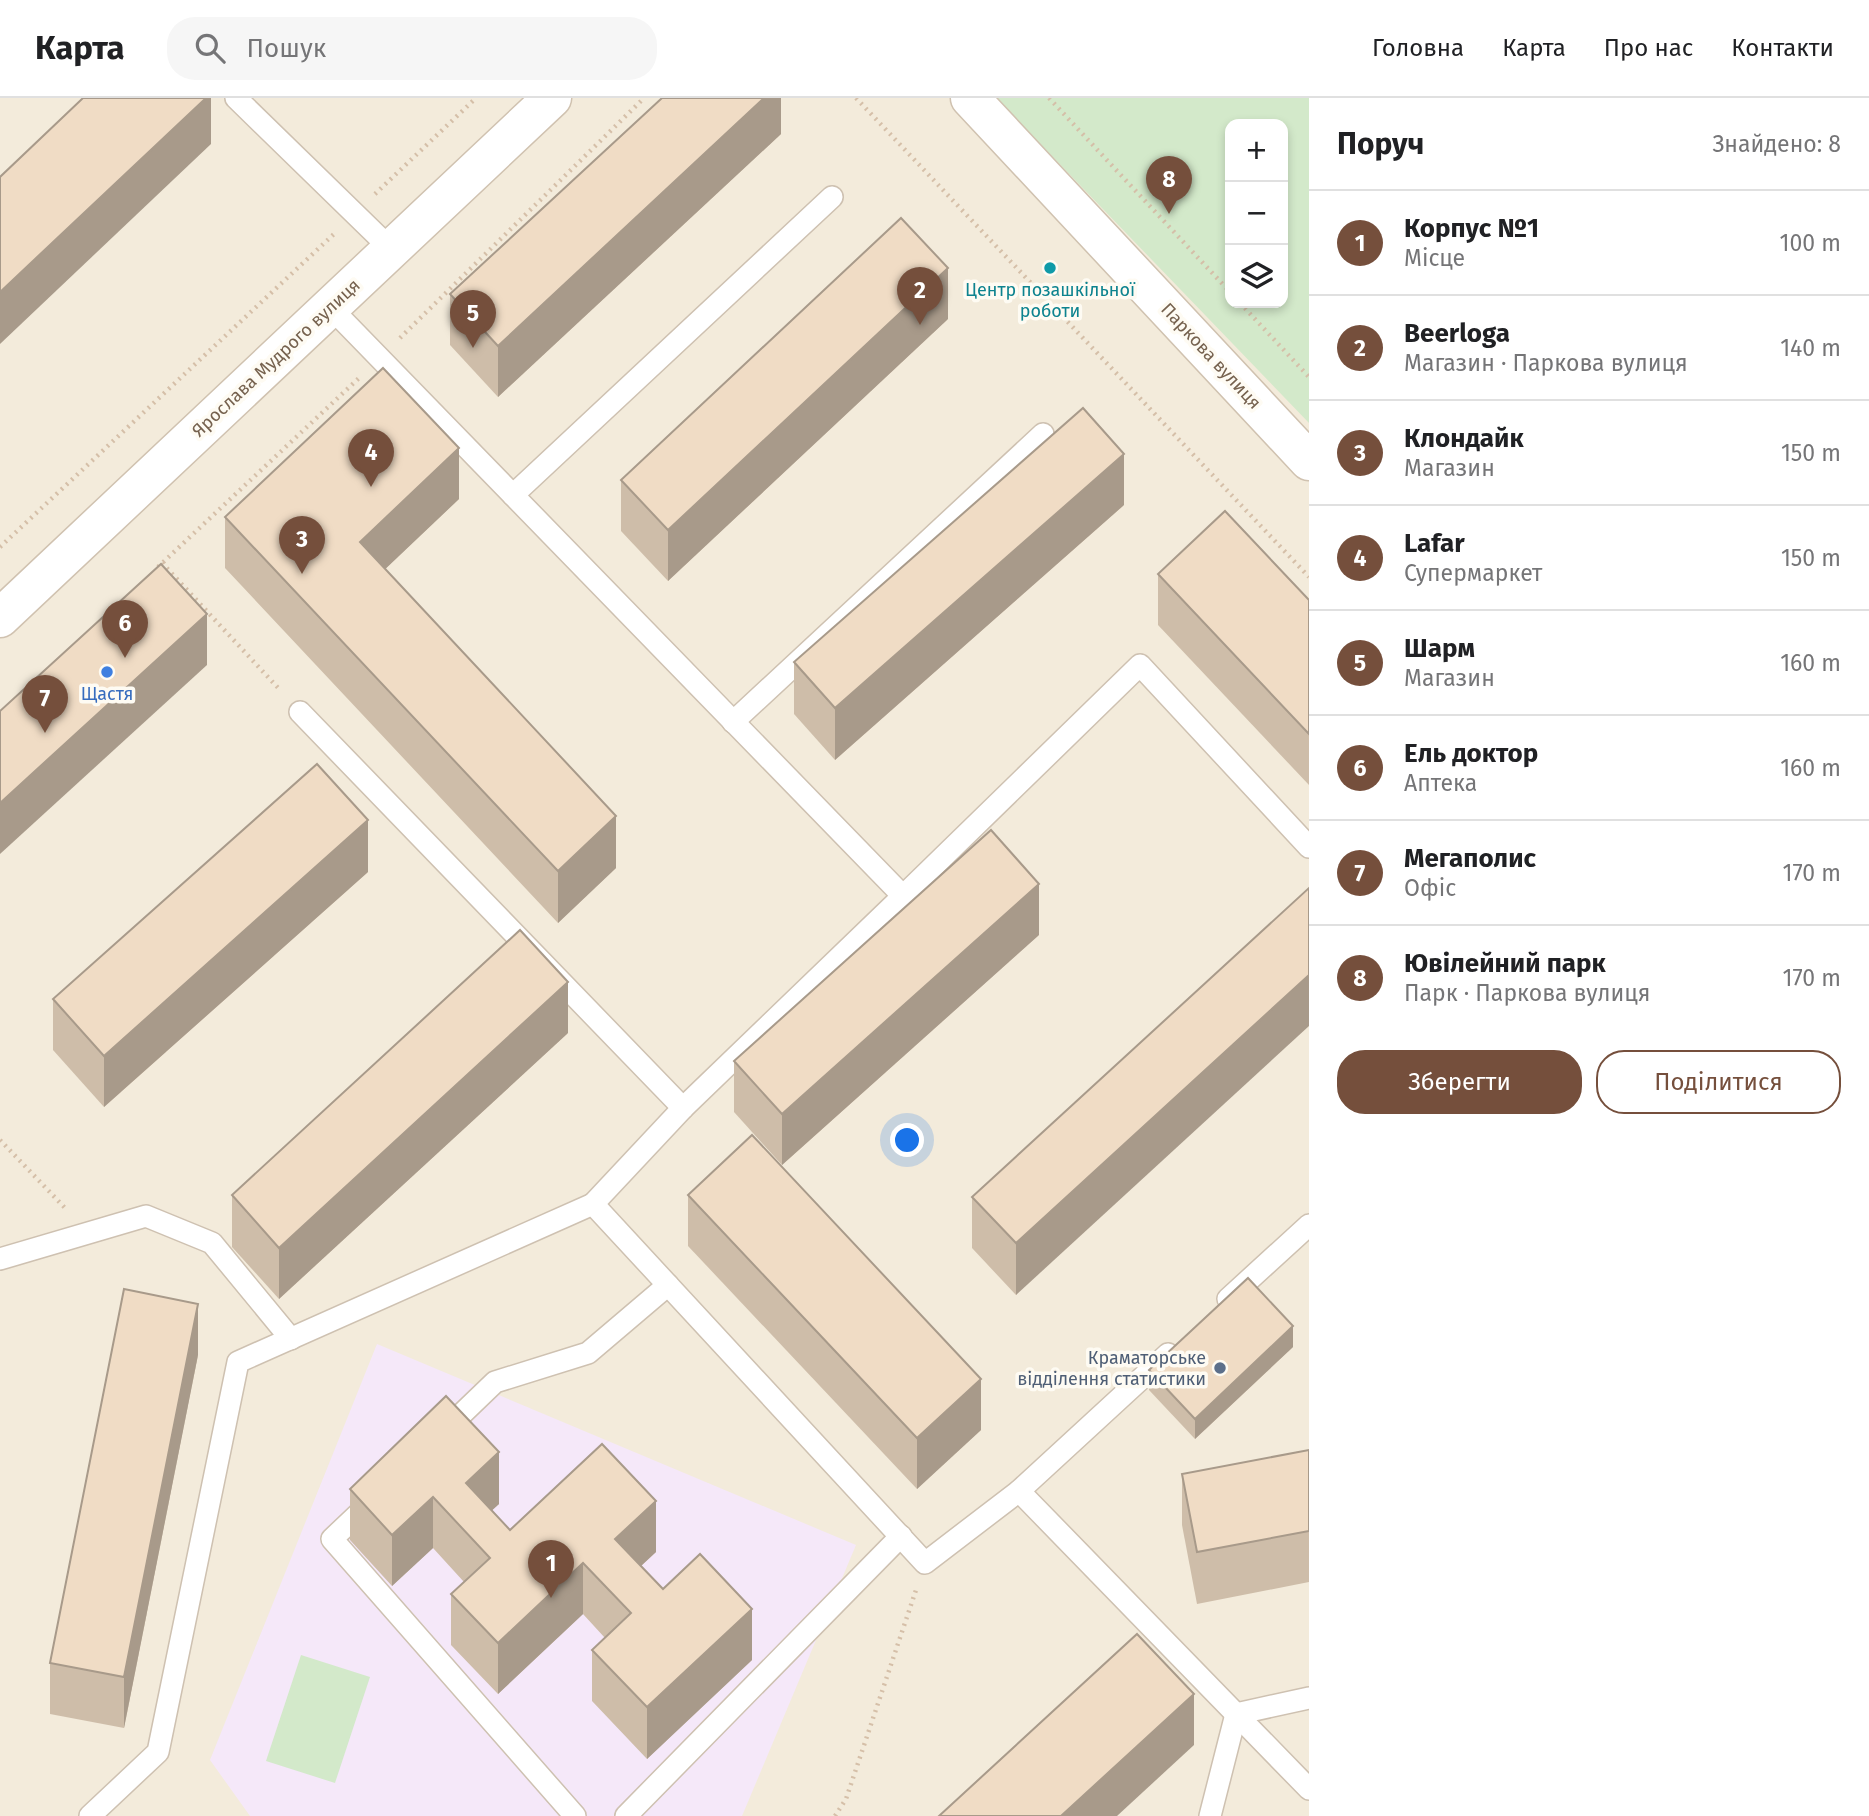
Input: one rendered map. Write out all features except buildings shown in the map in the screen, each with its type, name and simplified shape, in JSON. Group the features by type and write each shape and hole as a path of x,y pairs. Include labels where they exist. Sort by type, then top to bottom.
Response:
{"street":[{"name":"Ярослава Мудрого вулиця","path":"0,618 552,98"},
{"name":"Паркова вулиця","path":"970,98 1309,461"}],"lane":[{"path":"236,98 391,249"},
{"path":"513,495 832,197"},
{"path":"330,307 903,896"},
{"path":"733,722 1043,434"},
{"path":"90,1816 158,1752 238,1362 593,1204 683,1108 1140,665 1309,847"},
{"path":"300,712 683,1108"},
{"path":"593,1204 925,1563 1019,1491 1179,1344"},
{"path":"0,1258 146,1216 212,1243 290,1339"},
{"path":"1209,1317 1309,1225"},
{"path":"428,1447 495,1381 588,1353 668,1285"},
{"path":"389,1484 331,1539 575,1816"},
{"path":"1019,1491 1309,1789"},
{"path":"626,1816 901,1536"},
{"path":"1236,1714 1309,1698"},
{"path":"1210,1816 1236,1714"}],"path":[{"path":"0,547 476,98"},
{"path":"152,573 379,359 644,98"},
{"path":"856,98 1309,577"},
{"path":"1049,98 1225,287"},
{"path":"1245,308 1309,377"},
{"path":"162,563 300,712"},
{"path":"0,1140 76,1219"},
{"path":"835,1816 846,1799 925,1563"}],"shaded area":[{"path":"0,98 1092,98 1225,296 1225,308 1288,307 1309,323 1309,1816 0,1816"},
{"path":"377,1344 856,1545 742,1816 250,1816 210,1760"}],"green space":[{"path":"996,98 1309,98 1309,423"},
{"path":"301,1655 370,1677 335,1783 266,1761"}],"place":[{"name":"Ювілейний парк","path":"1169,214"},
{"name":"Центр позашкільної роботи","path":"1050,268"},
{"name":"Beerloga","path":"920,325"},
{"name":"Шарм","path":"473,348"},
{"name":"Lafar","path":"371,487"},
{"name":"Клондайк","path":"302,574"},
{"name":"Ель доктор","path":"125,658"},
{"name":"Щастя","path":"107,672"},
{"name":"Мегаполис","path":"45,733"},
{"name":"Краматорське відділення статистики","path":"1220,1368"},
{"name":"Корпус №1","path":"551,1598"}]}
